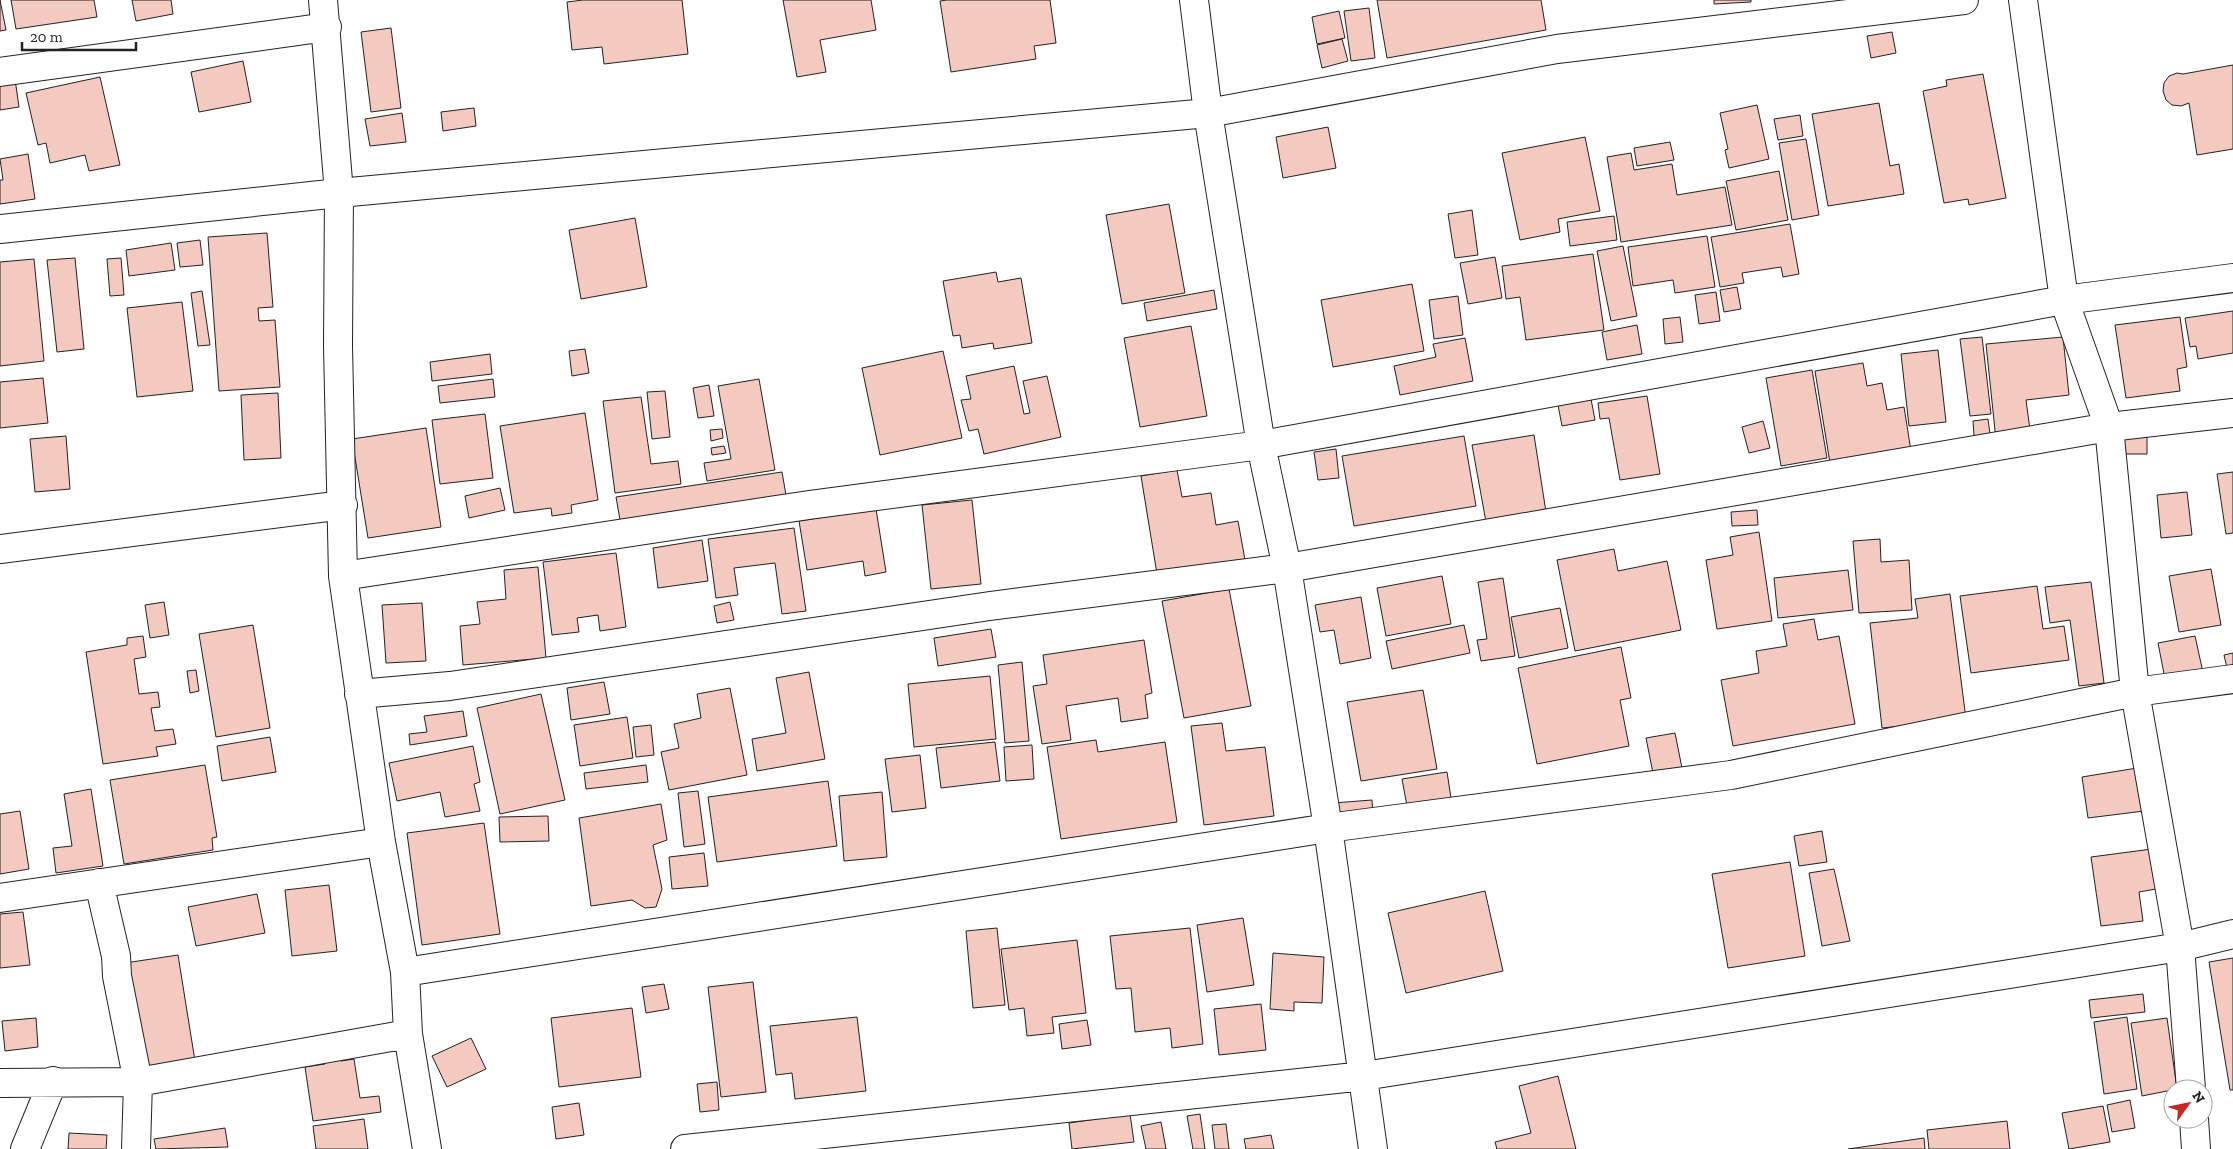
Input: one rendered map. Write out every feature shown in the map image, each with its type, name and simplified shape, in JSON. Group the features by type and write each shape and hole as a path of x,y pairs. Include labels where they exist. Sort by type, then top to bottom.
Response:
{"street":[{"path":"323,0 327,27 339,193 338,346 343,506 343,576 381,842 405,972 408,1034 427,1149"},
{"path":"1194,0 1208,113 1261,445 1287,568 1328,828 1374,1149"},
{"path":"0,229 339,193 1208,113 1558,49 1964,0"},
{"path":"2023,0 2064,300 2109,427 2135,692 2180,947 2190,1079"},
{"path":"0,72 327,27"},
{"path":"343,576 809,505 1261,445 2064,300 2233,278"},
{"path":"359,694 450,686 990,606 1287,568 2109,427 2233,413"},
{"path":"0,549 343,506"},
{"path":"405,972 1328,828 1731,775 2135,692 2233,679"},
{"path":"0,898 381,842"},
{"path":"99,883 116,956 117,976 138,1082 136,1149"},
{"path":"685,1149 1364,1076 2180,947 2233,934"},
{"path":"0,1083 53,1081 138,1082 408,1034"},
{"path":"25,1149 53,1081"},
{"path":"2195,1129 2196,1149"}],"building":[{"path":"0,0 6,30 0,31"},
{"path":"11,0 94,0 97,17 16,29"},
{"path":"132,0 171,0 173,14 136,21"},
{"path":"583,0 682,0 688,54 604,64 602,47 572,50 567,2"},
{"path":"783,0 871,0 876,30 820,40 826,72 797,77"},
{"path":"1050,0 1056,43 1034,46 1036,59 951,72 940,1"},
{"path":"1377,0 1541,0 1546,30 1387,58"},
{"path":"1714,0 1751,0 1751,2 1714,4"},
{"path":"1369,8 1375,58 1351,61 1344,11"},
{"path":"1339,11 1345,38 1317,44 1312,17"},
{"path":"391,28 401,108 371,112 361,32"},
{"path":"1892,32 1896,53 1871,58 1867,36"},
{"path":"1342,39 1348,61 1322,68 1317,45"},
{"path":"243,61 251,102 199,112 191,72"},
{"path":"2233,65 2233,149 2197,155 2189,103 2181,106 2172,105 2166,100 2163,91 2164,83 2169,76 2177,73 2183,74"},
{"path":"1983,74 2006,198 1969,205 1968,199 1944,203 1923,91 1947,86 1946,80"},
{"path":"100,77 120,165 89,171 85,155 50,163 46,143 38,145 26,93"},
{"path":"15,79 19,107 0,110 0,81"},
{"path":"1879,103 1890,166 1899,164 1904,194 1828,206 1812,114"},
{"path":"1757,105 1769,159 1729,168 1725,150 1728,149 1720,113"},
{"path":"474,108 476,126 443,131 441,112"},
{"path":"402,113 406,142 370,146 365,119"},
{"path":"1800,115 1803,136 1778,140 1774,119"},
{"path":"1328,127 1336,168 1283,178 1276,137"},
{"path":"1585,137 1600,211 1558,219 1560,232 1520,240 1502,153"},
{"path":"1806,139 1819,215 1792,220 1779,143"},
{"path":"1670,142 1674,160 1637,166 1634,148"},
{"path":"1631,153 1634,170 1672,164 1677,195 1725,187 1732,225 1621,242 1607,157"},
{"path":"28,154 35,199 0,204 0,180 3,180 0,159"},
{"path":"1779,171 1788,220 1736,230 1726,181"},
{"path":"1169,204 1185,293 1122,304 1106,215"},
{"path":"1472,210 1478,255 1455,258 1448,214"},
{"path":"1614,216 1617,240 1570,246 1567,222"},
{"path":"635,218 647,287 581,299 569,230"},
{"path":"1790,224 1799,274 1783,277 1781,267 1742,273 1744,283 1720,287 1711,237"},
{"path":"267,233 273,307 258,308 259,321 275,320 280,387 219,391 208,237"},
{"path":"1707,236 1715,287 1675,293 1673,280 1633,286 1628,247"},
{"path":"200,240 203,265 180,267 177,243"},
{"path":"171,243 175,270 129,276 126,250"},
{"path":"1623,246 1637,316 1611,321 1597,251"},
{"path":"1593,254 1604,330 1526,340 1520,297 1506,299 1502,266"},
{"path":"1495,257 1502,298 1468,304 1460,263"},
{"path":"75,258 84,349 57,352 47,260"},
{"path":"121,258 124,295 110,296 107,259"},
{"path":"34,259 44,361 0,366 0,262"},
{"path":"996,272 998,282 1021,278 1032,343 994,349 993,343 962,348 960,335 953,336 943,281"},
{"path":"1412,284 1424,351 1333,367 1321,300"},
{"path":"1737,287 1741,309 1724,312 1720,290"},
{"path":"1214,290 1217,309 1147,321 1144,303"},
{"path":"202,291 210,345 198,346 191,293"},
{"path":"1716,292 1720,321 1699,324 1695,295"},
{"path":"1458,296 1463,335 1434,339 1429,300"},
{"path":"182,302 193,391 137,397 127,308"},
{"path":"2233,311 2233,353 2198,359 2196,346 2190,347 2185,318"},
{"path":"1680,317 1683,342 1665,344 1663,319"},
{"path":"2180,317 2187,367 2177,369 2180,391 2126,398 2115,325"},
{"path":"1637,325 1642,354 1607,360 1602,332"},
{"path":"1191,326 1207,416 1140,427 1124,338"},
{"path":"1982,337 1991,414 1970,416 1960,339"},
{"path":"2063,337 2069,395 2026,400 2031,437 1996,440 1986,344"},
{"path":"1465,338 1473,381 1400,395 1394,366 1436,357 1433,344"},
{"path":"585,349 589,373 572,376 569,351"},
{"path":"1938,350 1946,422 1909,426 1901,354"},
{"path":"943,351 962,438 880,455 862,368"},
{"path":"490,354 492,374 432,381 430,362"},
{"path":"1863,363 1867,386 1882,383 1887,410 1904,407 1911,451 1830,463 1815,371"},
{"path":"1014,366 1024,414 1030,413 1023,381 1047,376 1061,437 984,454 978,429 969,431 961,400 971,399 966,376"},
{"path":"1812,370 1827,458 1781,466 1766,378"},
{"path":"43,378 48,423 0,428 0,382"},
{"path":"493,379 495,397 440,403 438,386"},
{"path":"759,379 775,470 707,481 704,463 731,459 718,386"},
{"path":"709,385 714,416 698,418 693,388"},
{"path":"665,391 670,437 652,439 647,392"},
{"path":"278,393 281,458 244,460 241,395"},
{"path":"1647,396 1660,474 1620,480 1609,418 1600,419 1598,403"},
{"path":"641,397 651,464 678,461 681,484 615,493 603,401"},
{"path":"1591,399 1595,420 1562,426 1558,405"},
{"path":"585,413 598,500 571,505 572,513 552,516 551,508 514,513 500,426"},
{"path":"485,414 493,478 440,484 432,420"},
{"path":"1988,419 1990,434 1974,436 1973,421"},
{"path":"1763,421 1770,448 1749,453 1742,427"},
{"path":"426,428 441,527 368,538 352,439"},
{"path":"722,429 723,438 711,441 710,430"},
{"path":"2122,433 2147,434 2147,454 2122,454"},
{"path":"1534,435 1546,512 1486,522 1472,445"},
{"path":"66,436 70,489 35,492 30,439"},
{"path":"1464,436 1476,506 1354,526 1342,456"},
{"path":"724,446 726,453 712,455 711,448"},
{"path":"1336,449 1339,478 1318,480 1314,452"},
{"path":"1177,470 1182,497 1211,493 1216,525 1238,521 1245,560 1157,574 1141,476"},
{"path":"782,472 786,495 620,520 616,497"},
{"path":"2233,472 2233,533 2226,534 2217,474"},
{"path":"500,488 505,510 469,518 465,496"},
{"path":"2187,492 2192,535 2161,538 2157,495"},
{"path":"972,500 981,584 931,589 922,505"},
{"path":"876,509 886,572 865,576 863,561 807,570 799,521"},
{"path":"1757,510 1758,525 1732,526 1731,512"},
{"path":"794,528 806,611 782,614 775,563 734,568 738,595 716,598 708,539"},
{"path":"1759,532 1772,621 1717,629 1706,560 1733,555 1730,537"},
{"path":"1880,539 1881,562 1909,560 1912,610 1859,613 1853,541"},
{"path":"702,540 708,581 658,588 653,548"},
{"path":"1614,549 1618,571 1667,561 1681,630 1575,651 1557,560"},
{"path":"616,553 626,627 600,631 598,615 577,618 579,632 552,635 543,562"},
{"path":"538,567 546,658 463,665 460,626 480,624 477,602 506,599 504,570"},
{"path":"2211,569 2221,625 2179,632 2169,576"},
{"path":"1848,570 1853,610 1778,618 1774,578"},
{"path":"1442,576 1451,624 1386,636 1377,588"},
{"path":"1503,578 1515,656 1481,661 1477,640 1487,639 1478,582"},
{"path":"2091,582 2104,683 2079,686 2070,620 2050,623 2045,587"},
{"path":"2037,586 2043,629 2064,626 2069,660 1971,673 1960,596"},
{"path":"1229,589 1251,706 1184,718 1162,601"},
{"path":"1950,594 1966,719 1882,728 1870,623 1918,618 1915,599"},
{"path":"1361,597 1371,658 1340,664 1334,630 1320,632 1315,605"},
{"path":"164,602 169,635 150,638 145,605"},
{"path":"730,602 734,620 717,623 714,606"},
{"path":"422,603 426,661 386,663 382,605"},
{"path":"1560,608 1568,648 1519,658 1511,617"},
{"path":"1814,619 1818,640 1839,636 1855,724 1733,746 1721,680 1759,673 1756,651 1787,646 1783,624"},
{"path":"253,625 270,728 216,737 199,634"},
{"path":"1464,625 1470,653 1392,669 1386,641"},
{"path":"991,629 996,657 938,666 934,638"},
{"path":"143,636 146,657 134,659 139,694 158,692 160,707 151,708 155,731 173,729 176,744 156,747 158,756 103,764 86,652 127,645 127,638"},
{"path":"2195,636 2204,677 2166,684 2158,643"},
{"path":"1144,640 1152,693 1145,695 1148,718 1121,722 1118,698 1066,706 1071,740 1042,744 1033,686 1047,684 1043,655"},
{"path":"1621,647 1631,698 1620,700 1629,746 1537,764 1518,668"},
{"path":"2233,653 2233,676 2229,677 2224,655"},
{"path":"1022,662 1029,741 1005,743 998,665"},
{"path":"196,670 199,691 190,693 187,671"},
{"path":"809,672 825,759 757,771 752,739 786,733 776,678"},
{"path":"990,676 996,739 914,747 908,684"},
{"path":"604,682 610,714 571,720 567,688"},
{"path":"730,688 747,775 669,790 661,752 679,748 674,724 701,718 697,694"},
{"path":"1423,690 1437,769 1361,781 1347,702"},
{"path":"541,694 565,800 500,814 477,708"},
{"path":"463,711 467,736 410,745 409,734 427,732 424,716"},
{"path":"627,717 633,758 580,766 574,725"},
{"path":"1222,723 1226,751 1265,747 1274,816 1204,825 1191,726"},
{"path":"651,725 654,755 636,757 633,727"},
{"path":"1675,733 1682,768 1653,773 1646,738"},
{"path":"270,737 276,772 222,781 217,746"},
{"path":"1096,740 1098,752 1165,742 1177,822 1061,839 1047,747"},
{"path":"995,742 1000,781 941,788 936,748"},
{"path":"1032,745 1034,779 1006,781 1004,747"},
{"path":"473,746 480,782 474,784 480,811 445,817 440,792 397,801 389,763"},
{"path":"920,755 926,808 892,812 885,759"},
{"path":"205,765 217,837 212,838 213,850 124,864 110,780"},
{"path":"646,765 648,782 586,789 584,773"},
{"path":"2137,768 2144,811 2088,818 2082,777"},
{"path":"1447,772 1451,798 1407,806 1402,779"},
{"path":"828,781 837,846 717,862 708,797"},
{"path":"91,789 103,866 56,873 53,848 72,846 64,794"},
{"path":"698,791 705,844 684,847 678,793"},
{"path":"882,792 887,857 844,861 839,796"},
{"path":"1372,800 1373,818 1335,821 1333,803"},
{"path":"661,804 667,840 653,845 662,889 656,907 645,908 632,900 591,906 579,818"},
{"path":"20,811 29,869 0,874 0,814"},
{"path":"548,816 549,841 500,842 499,817"},
{"path":"484,823 500,934 422,945 407,833"},
{"path":"1822,831 1827,862 1799,866 1794,836"},
{"path":"2152,849 2156,889 2139,892 2143,921 2101,926 2091,857"},
{"path":"704,853 708,886 672,889 669,857"},
{"path":"1790,862 1805,956 1728,968 1712,874"},
{"path":"1834,869 1850,941 1822,946 1809,873"},
{"path":"329,885 337,951 292,956 285,890"},
{"path":"1485,891 1503,971 1406,993 1388,913"},
{"path":"257,894 265,933 196,946 188,907"},
{"path":"23,912 30,965 0,968 0,914"},
{"path":"1243,918 1254,985 1207,992 1197,925"},
{"path":"997,928 1005,1005 973,1008 966,931"},
{"path":"1190,928 1203,1044 1172,1048 1170,1028 1135,1032 1131,988 1116,989 1110,936"},
{"path":"1077,940 1086,1013 1052,1017 1054,1033 1027,1036 1024,1008 1009,1010 1001,949"},
{"path":"1273,953 1324,957 1322,1003 1294,1002 1294,1011 1270,1009"},
{"path":"178,955 195,1061 142,1069 125,963"},
{"path":"2233,958 2233,1090 2230,1090 2209,962"},
{"path":"753,982 766,1092 721,1097 708,987"},
{"path":"664,984 669,1009 646,1013 642,987"},
{"path":"2143,994 2145,1012 2091,1018 2089,1000"},
{"path":"1261,1004 1266,1050 1219,1055 1214,1009"},
{"path":"632,1008 641,1077 559,1087 551,1018"},
{"path":"857,1017 866,1091 795,1099 792,1073 776,1075 770,1026"},
{"path":"2127,1017 2137,1089 2104,1094 2094,1022"},
{"path":"36,1018 38,1047 5,1051 2,1021"},
{"path":"2167,1018 2176,1079 2163,1079 2163,1092 2142,1096 2131,1023"},
{"path":"1087,1020 1091,1045 1062,1049 1059,1024"},
{"path":"471,1038 486,1069 447,1087 432,1056"},
{"path":"340,1053 341,1061 354,1059 360,1098 379,1096 381,1112 313,1121 305,1067 325,1064 323,1055"},
{"path":"1558,1076 1576,1149 1497,1149 1495,1142 1531,1133 1519,1086"},
{"path":"717,1082 719,1110 700,1112 697,1084"},
{"path":"2130,1100 2135,1128 2112,1132 2107,1105"},
{"path":"579,1103 584,1135 556,1139 552,1107"},
{"path":"2103,1106 2110,1142 2069,1149 2062,1113"},
{"path":"1130,1114 1134,1142 1072,1149 1069,1123"},
{"path":"1200,1114 1205,1149 1193,1149 1187,1116"},
{"path":"364,1119 368,1149 316,1149 313,1126"},
{"path":"2007,1121 2010,1149 1929,1149 1927,1130"},
{"path":"1161,1122 1166,1149 1146,1149 1141,1126"},
{"path":"1226,1124 1229,1149 1215,1149 1212,1125"},
{"path":"225,1128 228,1147 156,1149 154,1139"},
{"path":"69,1133 107,1135 106,1149 68,1149"},
{"path":"1271,1135 1274,1149 1246,1149 1244,1139"},
{"path":"1924,1138 1925,1149 1848,1149"}]}
